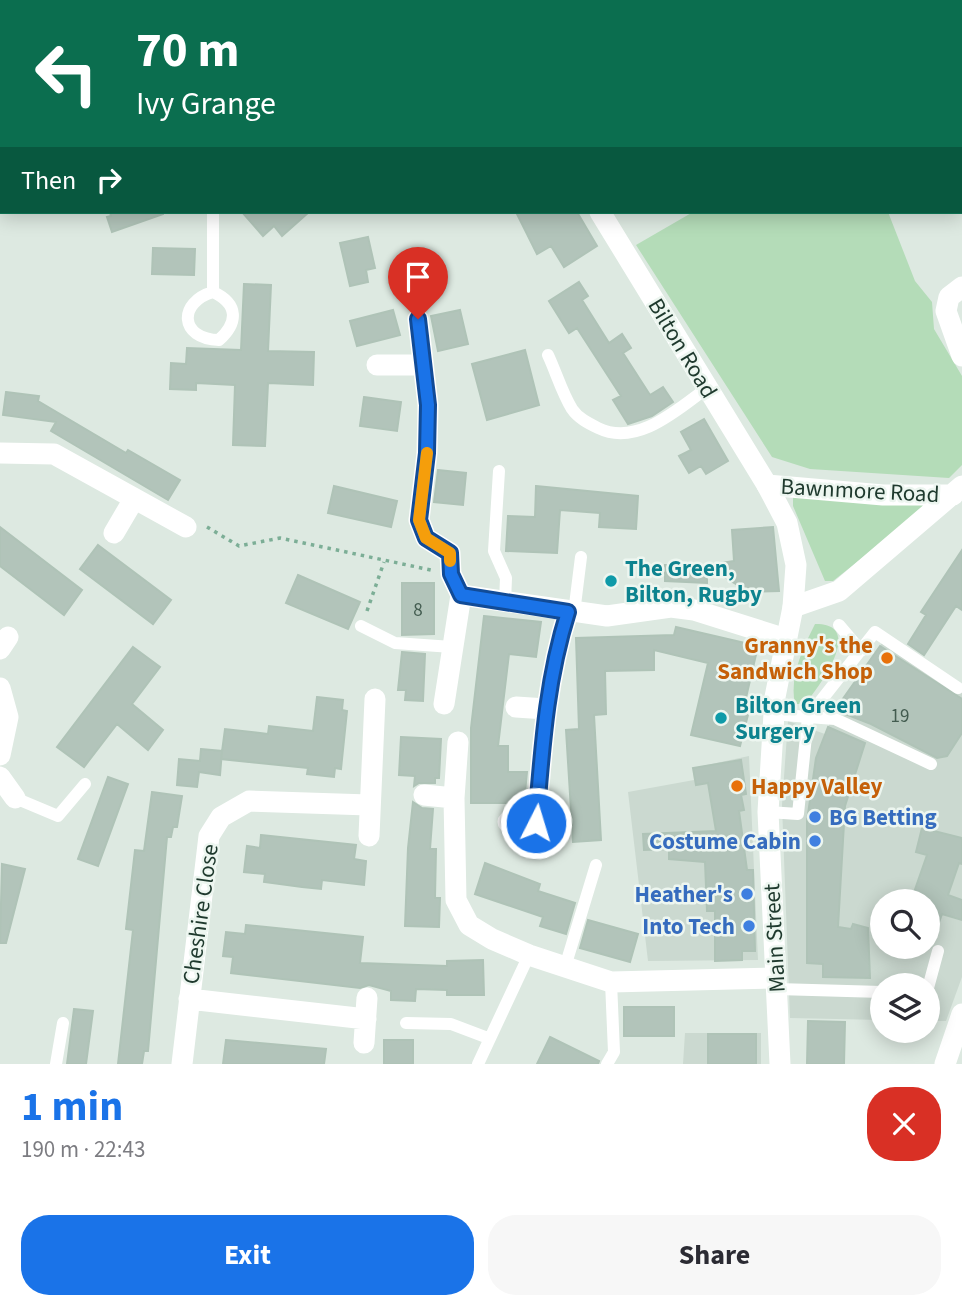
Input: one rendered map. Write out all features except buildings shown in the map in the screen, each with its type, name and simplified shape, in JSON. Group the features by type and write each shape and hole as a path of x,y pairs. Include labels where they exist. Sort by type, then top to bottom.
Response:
{"street":[{"name":"Bilton Road","path":"601,214 767,485 787,523 794,545 793,607 786,639"},
{"path":"962,287 949,297 946,311 962,356"},
{"path":"418,319 428,405 427,453 419,520 426,538 450,553 451,574 461,595 444,704"},
{"path":"377,365 423,365"},
{"path":"0,453 54,454 186,527"},
{"name":"Bawnmore Road","path":"767,485 884,495 958,490"},
{"name":"Bawnmore Road","path":"793,607 839,591 958,490"},
{"path":"114,533 134,499"},
{"path":"461,595 607,616 671,607 695,610 786,639"},
{"path":"508,822 536,823 546,709 555,653 571,612"},
{"name":"Main Street","path":"780,1064 768,812 773,714 786,639"},
{"path":"0,688 8,717 0,755"},
{"path":"369,836 375,699"},
{"path":"516,707 546,709"},
{"path":"458,742 454,798 457,900 469,925 492,939 529,955 611,982 777,983"},
{"path":"0,777 15,797"},
{"path":"424,795 454,798"},
{"name":"Cheshire Close","path":"181,1064 209,836 221,817 249,801 369,805"},
{"path":"364,1043 367,998"},
{"name":"Cheshire Close","path":"189,999 366,1019"},
{"path":"944,1064 962,1014"}],"lane":[{"path":"213,214 213,292"},
{"path":"548,355 573,410 584,421 608,433 621,434 663,420 707,388"},
{"path":"499,471 494,551 506,578 505,602"},
{"path":"571,612 582,557"},
{"path":"839,625 861,651"},
{"path":"361,626 395,643 452,647"},
{"path":"768,812 797,814 808,717 876,632 958,688"},
{"path":"773,714 835,719 931,764"},
{"path":"15,797 58,817 85,784"},
{"path":"565,967 596,865"},
{"path":"478,1064 529,955"},
{"path":"607,1064 614,1052 611,982"},
{"path":"777,983 870,991"},
{"path":"56,1064 63,1023"},
{"path":"406,1023 451,1024 488,1038"}],"path":[{"path":"186,527 193,519 239,546 280,538 451,574"},
{"path":"361,626 384,562"}],"shaded area":[{"path":"882,643 962,684 962,977 946,1021 940,1021 940,973 870,973 870,1020 790,1018 782,805 788,721 825,734 837,707"},
{"path":"749,756 758,960 648,961 628,792 694,780 693,768"},
{"path":"685,1033 761,1033 761,1064 683,1064"}],"green space":[{"path":"690,214 889,214 915,281 932,302 934,329 962,376 962,465 949,478 810,469 772,457 636,245"},
{"path":"793,497 932,503 833,581 825,581 793,506"},
{"path":"815,624 830,626 837,634 838,645 828,671 811,696 805,704 795,704 796,673"}],"slow traffic":[{"path":"427,453 419,520 426,538 450,553 450,561"}],"place":[{"name":"The Green, Bilton, Rugby","path":"611,581"},
{"name":"Granny's the Sandwich Shop","path":"887,658"},
{"name":"Bilton Green Surgery","path":"721,718"},
{"name":"Happy Valley","path":"737,786"},
{"name":"BG Betting","path":"815,817"},
{"name":"Costume Cabin","path":"815,841"},
{"name":"Heather's","path":"747,894"},
{"name":"Into Tech","path":"749,926"}],"route":[{"path":"418,319 428,405 427,453 419,520 426,538 450,553 451,574 461,595 568,612 555,653 546,709 536,823"}]}
